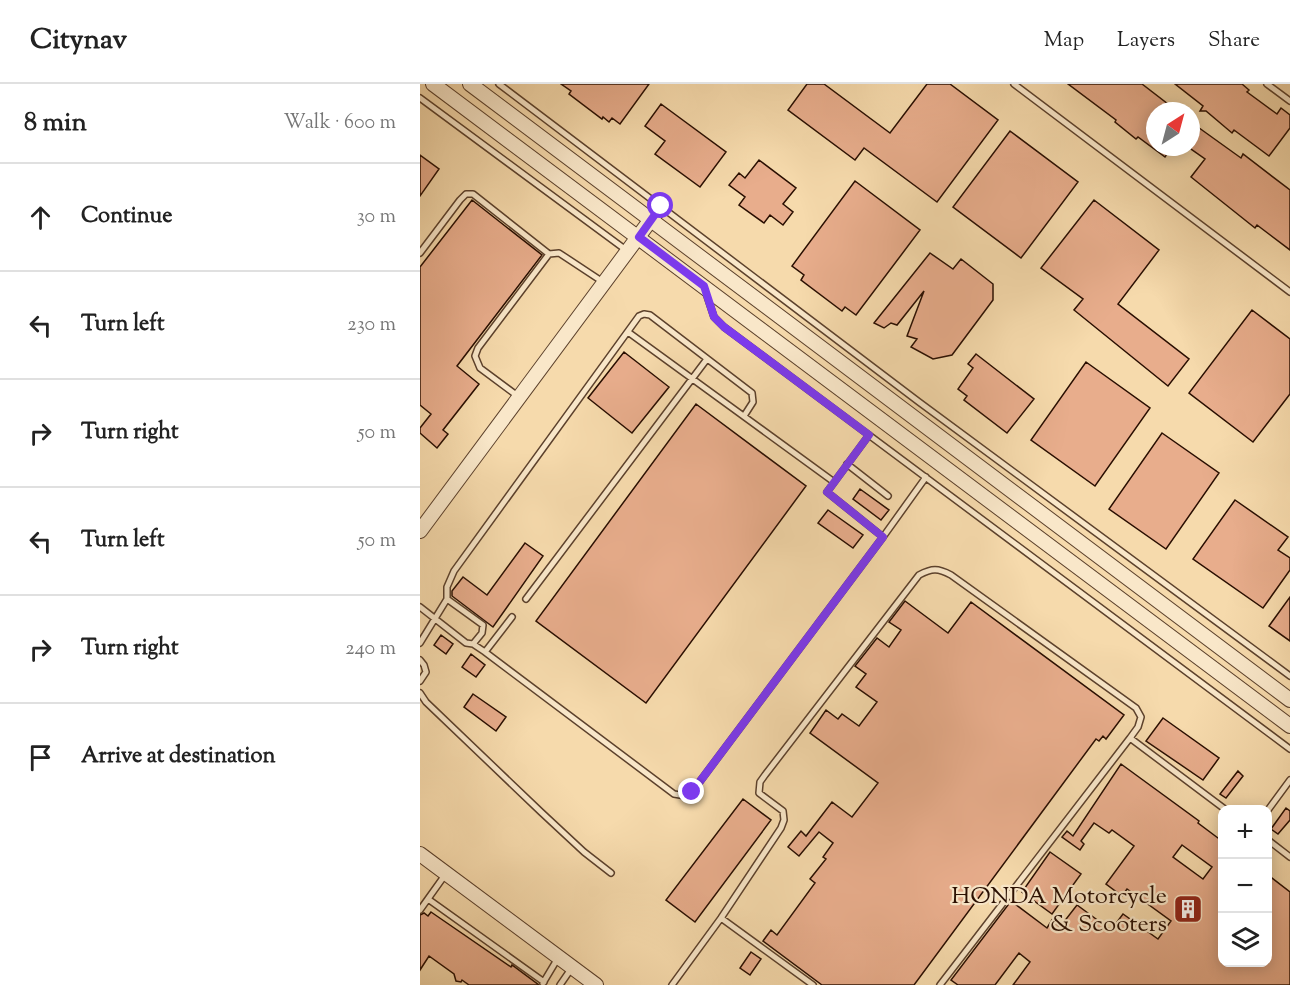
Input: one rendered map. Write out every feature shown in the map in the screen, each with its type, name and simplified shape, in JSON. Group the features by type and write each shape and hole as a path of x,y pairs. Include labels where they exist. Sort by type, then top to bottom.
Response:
{"street":[{"path":"433,84 1290,726"},
{"path":"470,84 1290,700"},
{"path":"420,531 661,206"},
{"path":"420,854 596,985"}],"lane":[{"path":"499,84 919,402 1290,676"},
{"path":"1014,84 1290,291"},
{"path":"1272,85 1290,101"},
{"path":"420,98 628,251"},
{"path":"420,253 460,200 466,194 473,194 549,254 559,253 605,283"},
{"path":"519,398 480,368 475,356 478,348 549,254"},
{"path":"1281,285 1290,284"},
{"path":"704,286 714,317 724,327 1290,749"},
{"path":"420,643 447,599 447,587 454,571 639,316 650,315 752,393 753,402 744,416"},
{"path":"628,332 834,482"},
{"path":"526,599 707,359"},
{"path":"869,435 827,492 883,537"},
{"path":"847,464 888,496"},
{"path":"420,607 466,643 473,644 485,652 674,794 686,795 692,792 926,477"},
{"path":"672,985 765,855 784,820 780,807 759,793 760,782 919,575 929,569 940,569 1136,708 1141,717 1130,738 940,985"},
{"path":"447,599 483,625 482,633 473,644"},
{"path":"485,652 512,617"},
{"path":"420,660 426,672 420,681"},
{"path":"420,693 426,702 541,812 584,852 611,873"},
{"path":"1130,738 1219,805"},
{"path":"1272,805 1290,780"},
{"path":"1272,843 1290,857"},
{"path":"420,910 446,874"},
{"path":"428,899 543,983 558,957"},
{"path":"721,918 813,985"},
{"path":"560,985 572,967"}],"building":[{"path":"561,84 649,84 620,124 612,118 609,122 603,117 602,119 569,94 571,91"},
{"path":"807,84 824,84 890,133 927,84 950,84 998,120 937,202 864,148 855,160 788,110"},
{"path":"1068,84 1142,84 1165,102 1146,102 1146,143 1138,137 1136,139 1115,122 1116,120"},
{"path":"1175,84 1242,84 1249,90 1247,92 1277,114 1281,108 1290,115 1290,128 1269,156 1234,130 1232,133 1206,111 1200,111 1203,106"},
{"path":"661,104 726,152 700,187 655,154 665,141 645,126"},
{"path":"1200,129 1241,158 1243,154 1290,190 1290,250 1257,225 1255,228 1191,177 1205,159 1200,155"},
{"path":"1010,131 1078,182 1021,258 953,207"},
{"path":"420,155 439,169 420,196"},
{"path":"759,160 796,188 783,204 793,212 783,225 770,215 764,223 739,205 745,197 729,185 739,173 745,178"},
{"path":"855,181 920,230 856,315 845,307 842,311 801,280 804,275 792,266"},
{"path":"472,200 542,255 457,366 479,384 443,430 448,434 437,448 420,433 420,428 431,414 420,405 420,267"},
{"path":"1094,200 1159,250 1118,304 1189,359 1168,386 1074,310 1083,299 1041,268"},
{"path":"930,253 953,269 961,259 993,284 993,300 952,355 933,359 911,347 917,339 907,336 924,291 897,325 891,323 884,328 874,323"},
{"path":"1252,310 1290,339 1290,394 1253,442 1189,393"},
{"path":"624,352 669,387 632,433 588,398"},
{"path":"976,354 1034,399 1007,433 964,400 967,396 958,389 973,368 968,364"},
{"path":"1086,362 1150,408 1095,486 1031,440"},
{"path":"696,404 806,486 646,703 536,621"},
{"path":"1162,433 1219,473 1166,549 1109,509"},
{"path":"860,489 889,510 881,520 853,499"},
{"path":"1235,500 1288,537 1278,550 1290,558 1290,570 1263,608 1193,559"},
{"path":"828,510 863,535 853,548 818,523"},
{"path":"525,543 543,556 493,627 452,596 452,591 463,577 487,595"},
{"path":"1290,597 1290,641 1269,626"},
{"path":"905,601 948,633 971,602 1124,715 1106,739 1103,736 1099,741 1096,739 914,985 822,985 763,941 771,930 777,935 815,883 810,879 826,859 823,857 833,843 819,832 799,856 788,847 801,831 806,836 832,802 852,817 878,783 810,733 826,710 838,719 842,714 859,726 877,702 856,687 866,674 855,666 877,638 889,647 901,630 889,622"},
{"path":"441,635 453,644 446,654 434,645"},
{"path":"471,654 485,665 476,677 462,667"},
{"path":"473,694 506,717 496,731 464,707"},
{"path":"1163,718 1219,758 1203,780 1146,741"},
{"name":"HONDA Motorcycle & Scooters","path":"1121,764 1199,821 1198,823 1218,838 1218,967 1272,967 1272,878 1290,892 1290,985 1013,985 1030,962 1019,953 995,985 958,985 951,980 1011,901 1047,928 1052,920 1060,927 1077,905 1111,930 1123,914 1158,939 1171,921 1127,889 1122,896 1106,884 1134,846 1112,830 1109,833 1094,823 1081,841 1084,844 1080,850 1062,837 1067,831 1073,836","holes":["1182,845 1212,867 1203,879 1173,857"]},
{"path":"1238,771 1243,776 1226,798 1220,794"},
{"path":"743,799 771,820 695,922 666,900"},
{"path":"1286,808 1290,811 1290,820 1278,834 1272,828"},
{"path":"1050,852 1081,874 1052,914 1022,892"},
{"path":"431,912 539,985 469,985 462,980 461,982 456,981 454,974 429,956 420,970 420,915 424,913 428,916"},
{"path":"751,952 761,959 750,975 740,968"}],"place":[{"name":"HONDA Motorcycle & Scooters","path":"1188,909"}],"route":[{"path":"661,206 639,237 704,286 710,309 724,327 869,435 827,492 883,537 692,792"}]}
